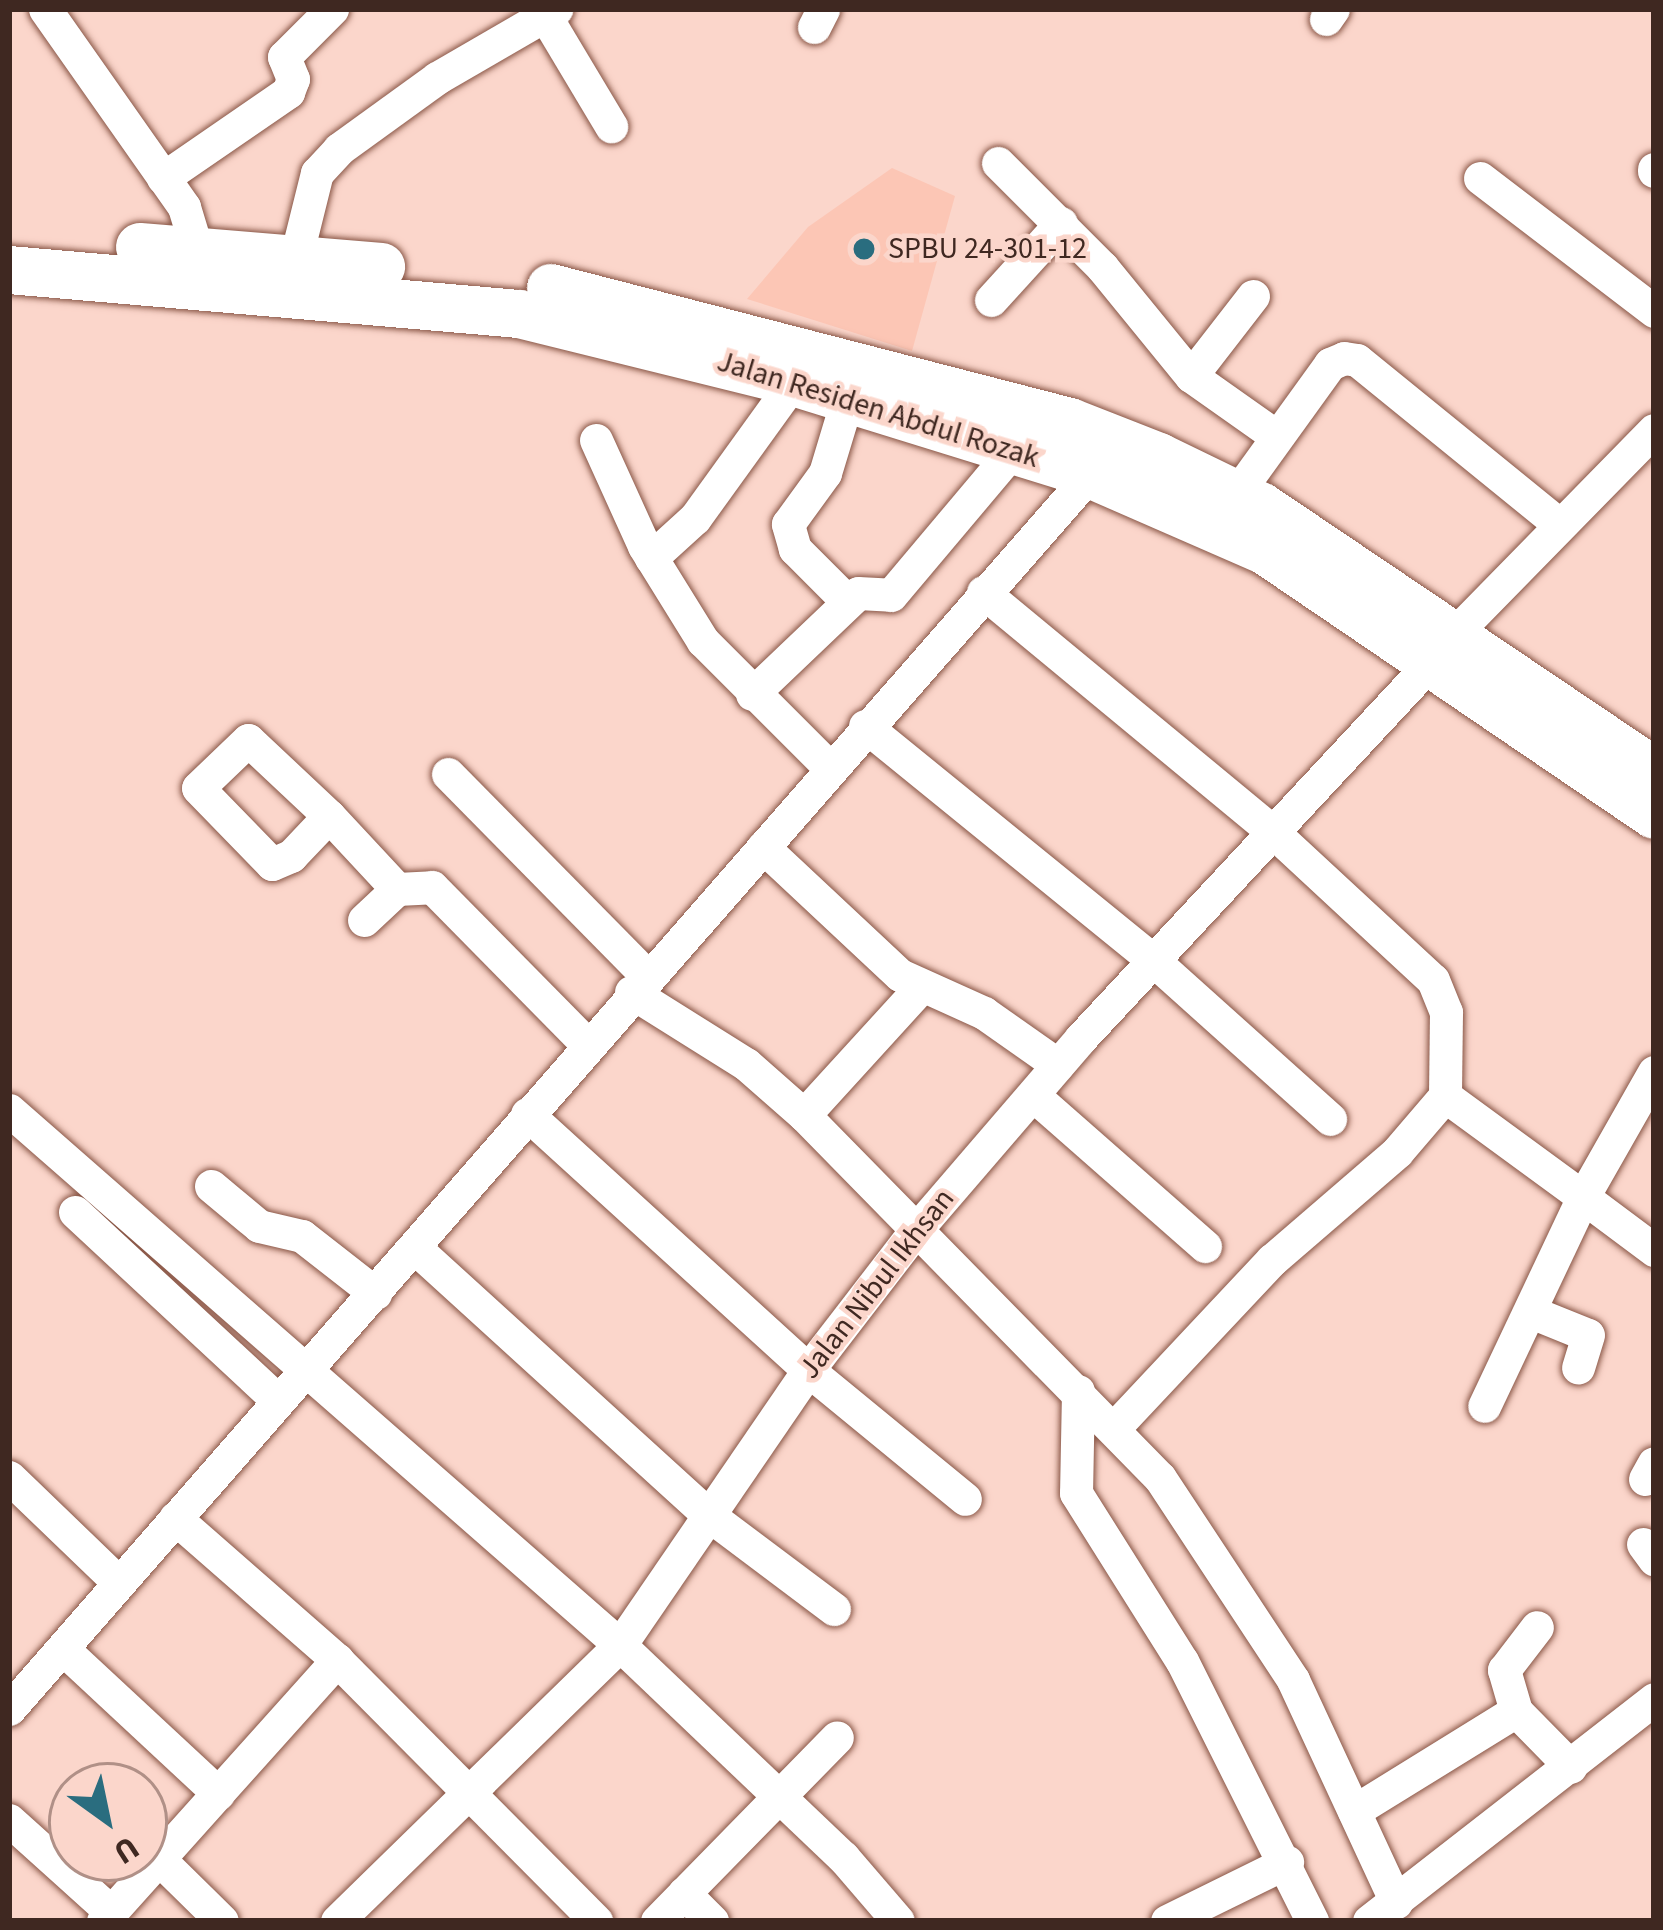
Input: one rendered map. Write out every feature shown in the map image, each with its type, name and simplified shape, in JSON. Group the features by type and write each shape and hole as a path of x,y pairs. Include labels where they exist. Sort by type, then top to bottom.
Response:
{"highway":[{"name":"Jalan Residen Abdul Rozak","path":"9,242 296,256 538,285 743,332 1070,422 1237,493 1445,645 1654,815"},
{"name":"Jalan Residen Abdul Rozak","path":"9,270 464,306 848,397 1090,474 1219,525 1445,645 1654,771"}],"street":[{"path":"45,9 184,207 196,250"},
{"path":"163,178 288,92 293,79 284,57 332,9"},
{"path":"296,256 317,173 339,149 437,78 550,12 611,126"},
{"path":"998,163 1061,223 1192,376 1276,436"},
{"path":"1480,178 1654,310"},
{"path":"991,300 1061,223"},
{"path":"1192,376 1253,296"},
{"path":"1237,493 1330,364 1358,360 1559,524"},
{"path":"651,558 695,518 793,382"},
{"path":"847,601 795,549 788,524 825,473 848,397"},
{"name":"Jalan Nibul Ikhsan","path":"338,1921 474,1794 620,1645 808,1370 915,1231 1153,960 1559,524 1654,430"},
{"path":"596,440 651,558 703,641 831,769"},
{"path":"752,694 847,601 865,591 891,595 1013,450"},
{"path":"9,1708 1090,474"},
{"path":"983,592 1272,832 1444,996 1445,1096 1397,1152 1272,1260 1114,1428"},
{"path":"865,726 1153,960 1330,1119"},
{"path":"448,774 639,984 746,1064 804,1115 1114,1428 1231,1579 1293,1680 1354,1811 1383,1911 1571,1767 1648,1716"},
{"path":"329,816 397,889"},
{"path":"763,848 920,988 984,1013 1058,1065"},
{"path":"364,920 397,889 417,883 446,898 588,1045"},
{"path":"804,1115 920,988"},
{"path":"1484,1406 1583,1197 1654,1072"},
{"path":"1033,1095 1205,1246"},
{"path":"1445,1096 1654,1250"},
{"path":"9,1110 620,1645 780,1797 898,1921"},
{"path":"527,1114 808,1370 965,1499"},
{"path":"211,1186 259,1226 302,1236 375,1293"},
{"path":"75,1212 277,1400"},
{"path":"414,1246 710,1516 833,1609"},
{"path":"1531,1312 1588,1335 1578,1368"},
{"path":"1078,1391 1076,1492 1182,1661 1287,1862 1312,1921"},
{"path":"9,1477 119,1583"},
{"path":"175,1518 337,1660 596,1921"},
{"path":"1537,1627 1504,1670 1516,1711 1571,1767"},
{"path":"63,1649 218,1793"},
{"path":"168,1849 337,1660"},
{"path":"1354,1811 1516,1711"},
{"path":"657,1921 837,1737"},
{"path":"9,1820 107,1917 138,1882"},
{"path":"1167,1921 1287,1862"},
{"path":"168,1868 222,1921"},
{"path":"684,1893 712,1921"}],"shaded area":[{"name":"SPBU 24-301-12","path":"892,168 955,196 912,351 747,299 808,227"}],"place":[{"name":"SPBU 24-301-12","path":"864,249"}]}
